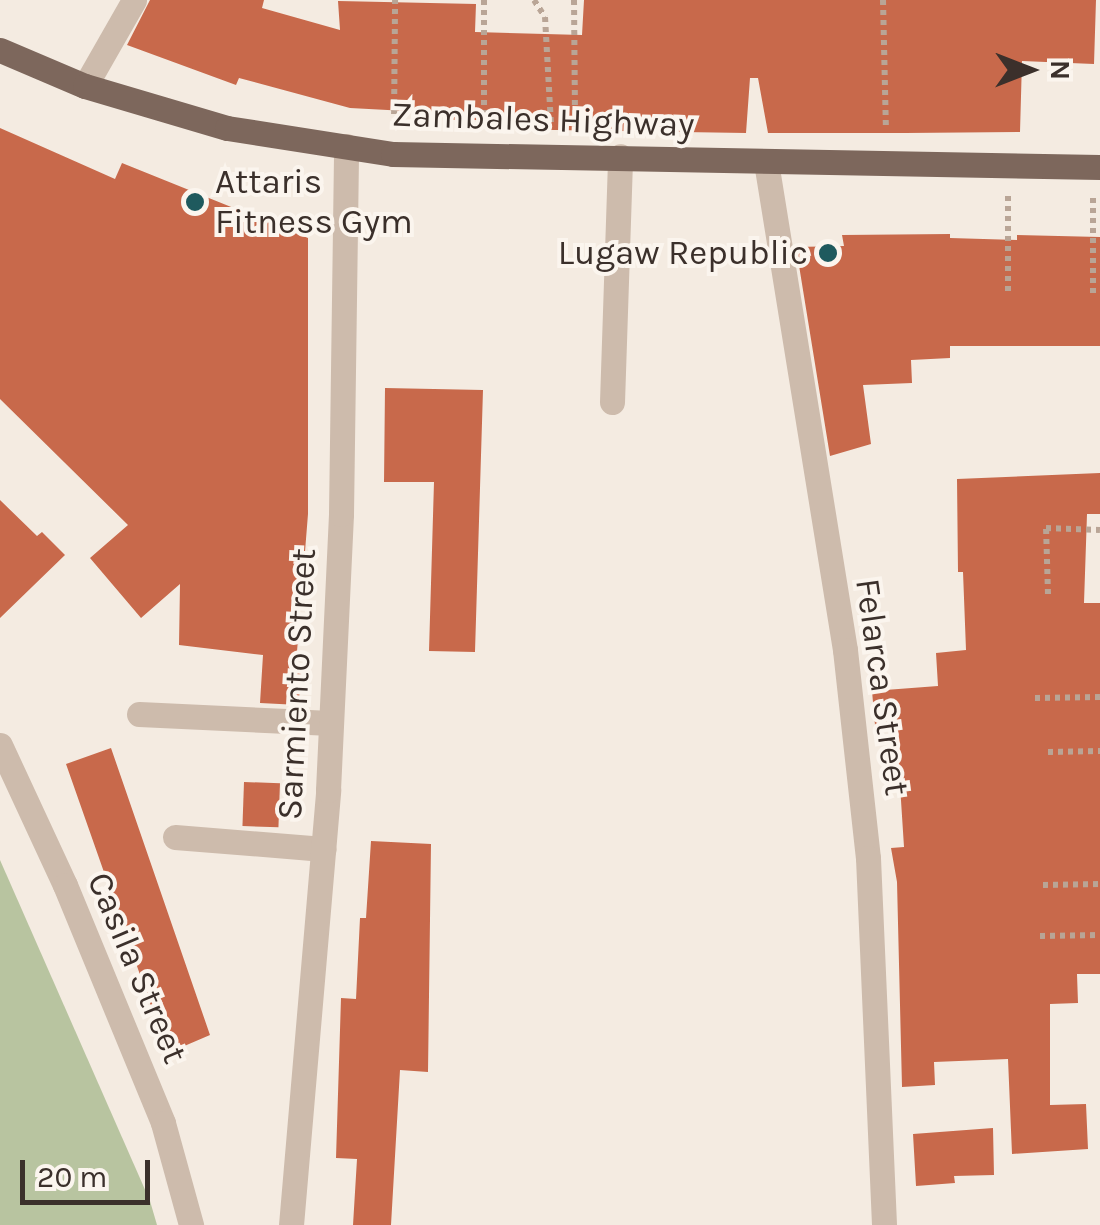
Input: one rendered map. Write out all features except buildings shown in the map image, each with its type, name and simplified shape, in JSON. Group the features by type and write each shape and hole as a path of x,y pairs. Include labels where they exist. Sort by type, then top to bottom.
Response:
{"main road":[{"name":"Zambales Highway","path":"0,50 85,86 227,128 392,154 1096,167"}],"street":[{"path":"85,86 134,0"},
{"name":"Sarmiento Street","path":"290,1225 324,849 331,723 341,514 346,146"},
{"path":"612,402 620,156"},
{"name":"Felarca Street","path":"766,162 848,669 868,858 884,1225"},
{"path":"138,714 331,723"},
{"name":"Casila Street","path":"0,745 65,886 163,1123 191,1225"},
{"path":"174,837 324,849"}],"path":[{"path":"392,154 395,0"},
{"path":"484,0 484,158"},
{"path":"534,0 545,17 564,157"},
{"path":"564,157 574,0"},
{"path":"883,0 887,164"},
{"path":"1008,165 1008,291"},
{"path":"1093,292 1096,167"},
{"path":"1048,594 1046,528 1100,530"},
{"path":"1035,698 1100,697"},
{"path":"1048,752 1100,751"},
{"path":"1043,885 1100,884"},
{"path":"1040,936 1100,935"}],"green space":[{"path":"0,860 150,1201 157,1225 0,1225"}],"place":[{"name":"Attaris Fitness Gym","path":"195,202"},
{"name":"Lugaw Republic","path":"828,253"}]}
